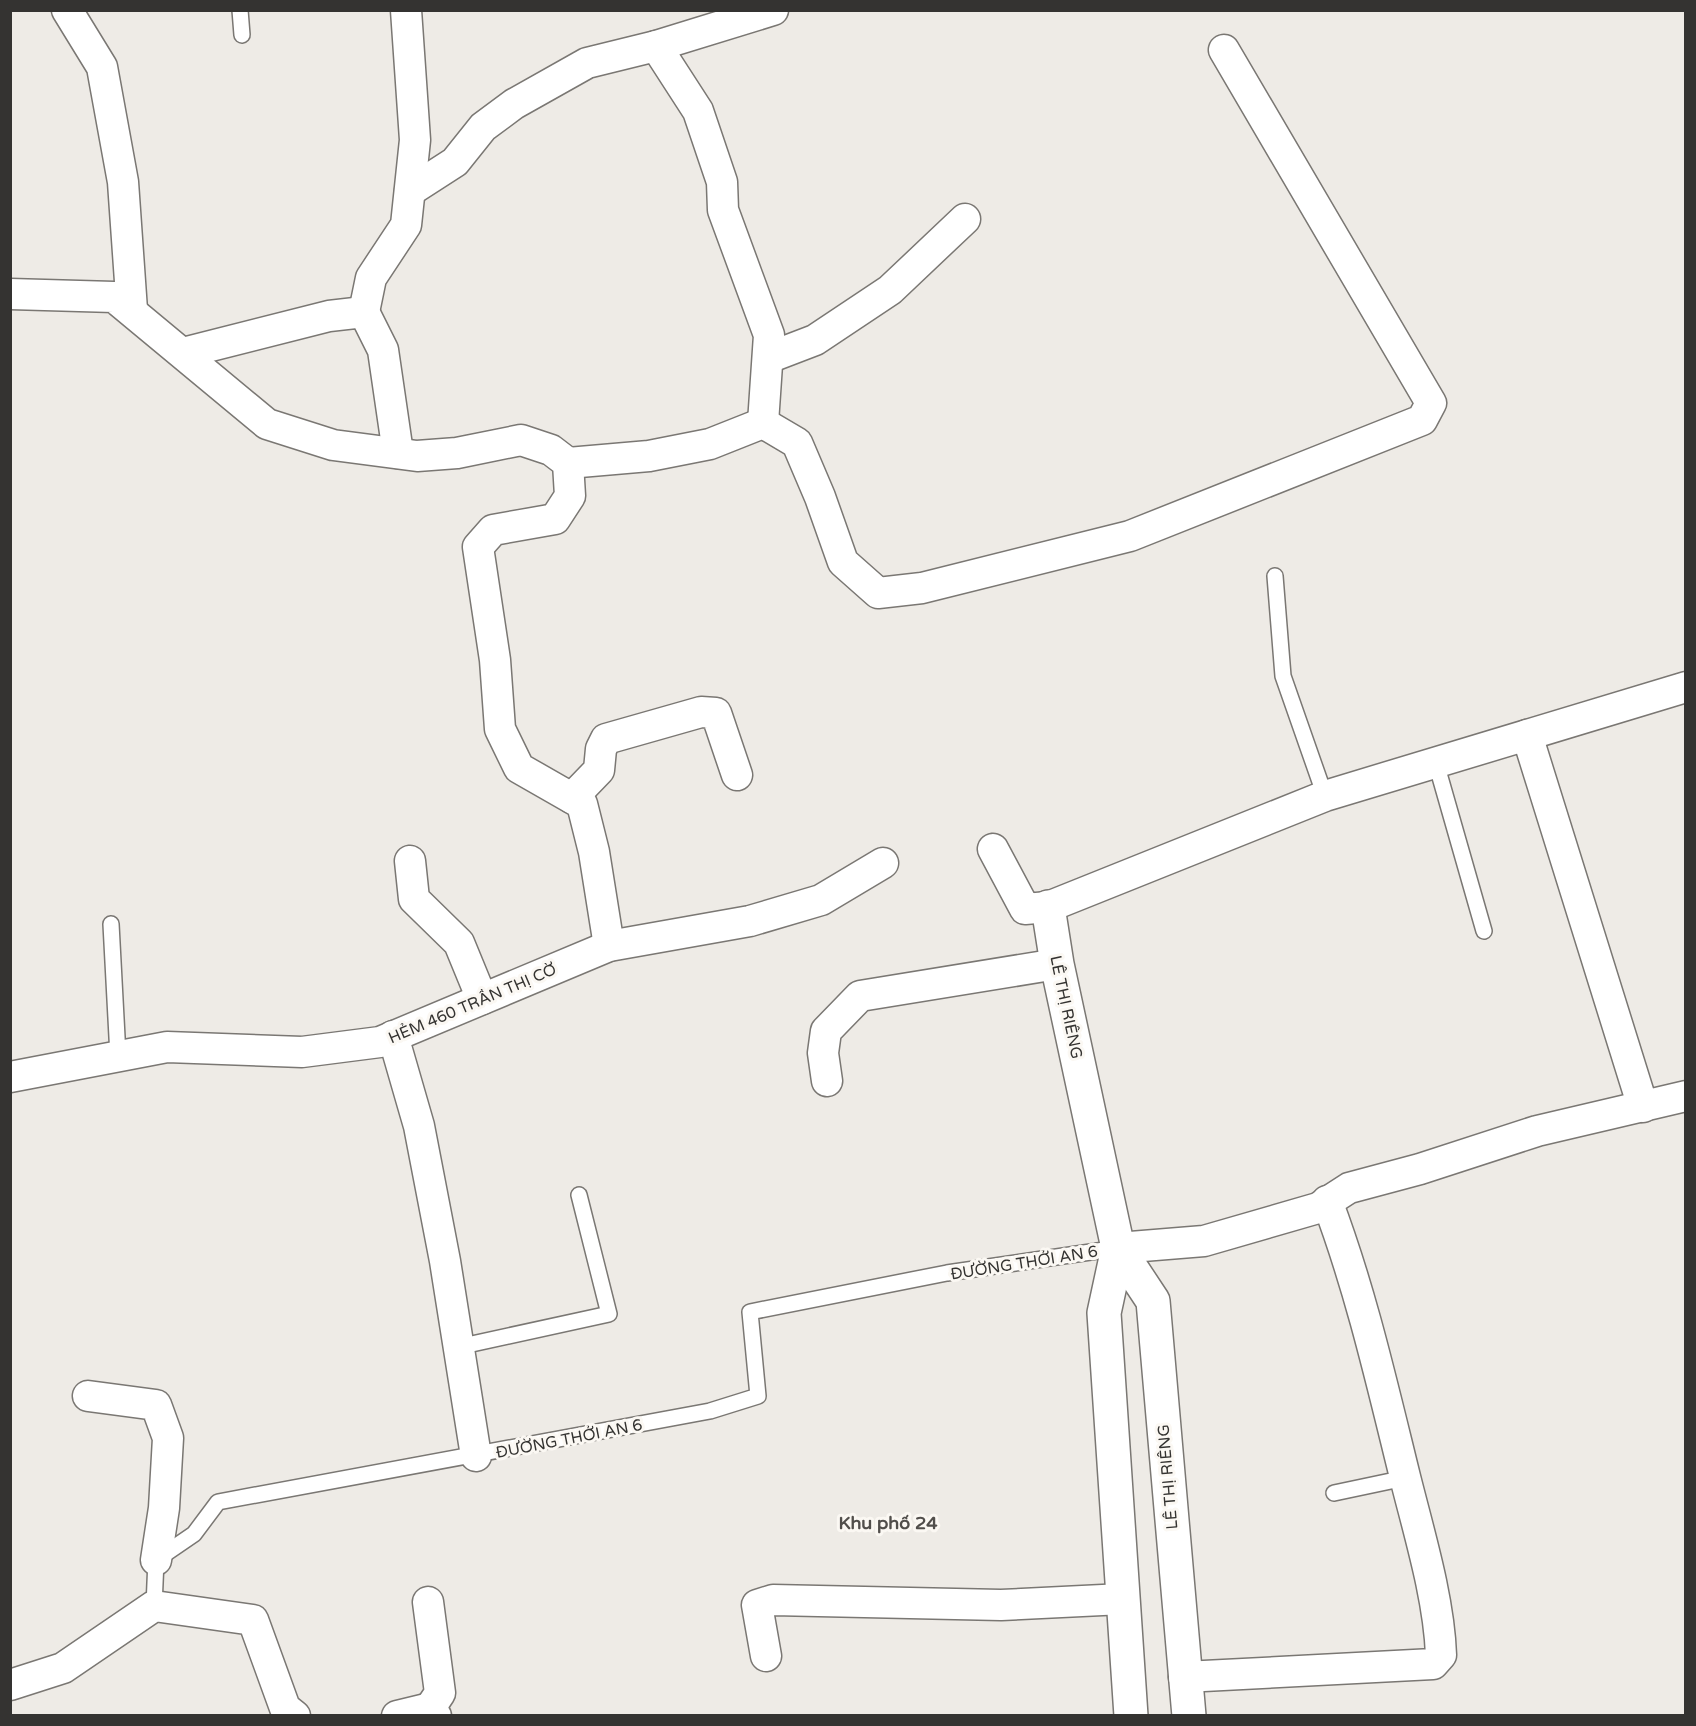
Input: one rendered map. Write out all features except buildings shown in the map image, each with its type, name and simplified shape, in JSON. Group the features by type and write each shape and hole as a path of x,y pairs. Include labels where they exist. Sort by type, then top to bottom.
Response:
{"street":[{"path":"67,10 102,67 123,183 132,310"},
{"path":"398,453 383,350 364,312 371,278 406,225 415,140 406,10"},
{"path":"410,191 456,162 483,127 514,104 587,63 656,46 773,10"},
{"path":"656,46 698,111 722,182 723,210 769,335 763,423"},
{"path":"763,423 797,443 820,497 843,562 878,593 922,588 1130,536 1422,420 1431,403 1224,50"},
{"path":"768,358 814,340 890,290 965,219"},
{"path":"10,294 114,297 267,424 333,445 417,456 457,453 521,440 550,450 568,463 649,456 710,444 763,423"},
{"path":"183,353 318,319 364,312"},
{"path":"568,463 570,496 555,519 493,530 478,547 495,660 500,729 519,768 582,804 609,946"},
{"path":"993,849 1025,909 1048,907 1325,796 1686,687"},
{"path":"572,798 598,770 601,750 606,739 701,712 716,713 737,775"},
{"path":"1527,735 1643,1107"},
{"path":"410,861 414,899 459,943 482,999"},
{"name":"HẺM 460 TRẦN THỊ CỜ","path":"10,1077 167,1047 302,1052 380,1042 609,946 750,921 821,900 883,863"},
{"name":"LÊ THỊ RIÊNG","path":"1048,907 1057,964 1119,1248 1152,1301 1189,1716"},
{"path":"827,1081 823,1053 826,1031 860,996 1057,964"},
{"path":"393,1036 419,1126 476,1456"},
{"path":"1119,1248 1204,1241 1318,1208 1349,1188 1420,1169 1537,1131 1686,1096"},
{"path":"1184,1677 1433,1665 1441,1655 1405,1478 1371,1337 1328,1201"},
{"name":"LÊ THỊ RIÊNG","path":"1119,1248 1104,1313 1131,1716"},
{"path":"88,1396 156,1405 168,1438 165,1508 156,1560"},
{"path":"766,1656 757,1605 773,1600 1001,1605 1123,1599"},
{"path":"397,1716 433,1712 440,1694 428,1602"},
{"path":"10,1685 63,1668 154,1606 253,1620 285,1708 294,1715"}],"lane":[{"path":"240,10 242,35"},
{"path":"1275,576 1283,676 1325,796"},
{"path":"1436,763 1484,931"},
{"path":"111,924 117,1056"},
{"path":"458,1347 609,1314 579,1195"},
{"name":"ĐƯỜNG THỚI AN 6","path":"156,1560 194,1534 218,1502 710,1411 758,1396 750,1312 947,1273 1119,1248"},
{"path":"1334,1493 1405,1478"},
{"path":"154,1606 156,1560"}],"district":[{"name":"Khu phố 24","path":"888,1523"}]}
